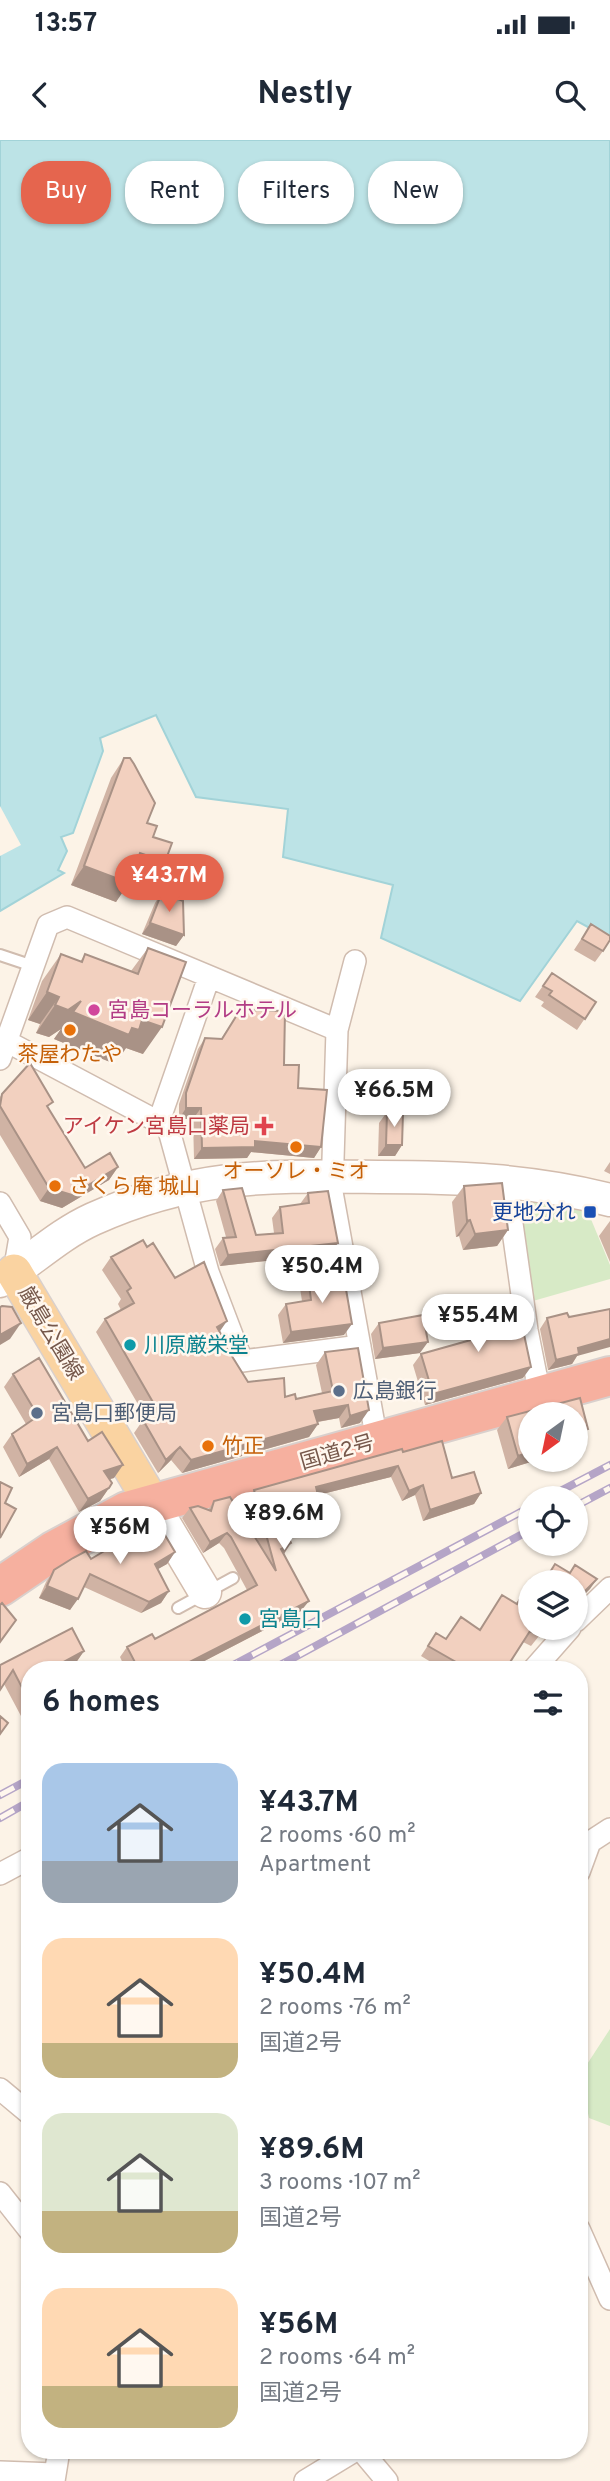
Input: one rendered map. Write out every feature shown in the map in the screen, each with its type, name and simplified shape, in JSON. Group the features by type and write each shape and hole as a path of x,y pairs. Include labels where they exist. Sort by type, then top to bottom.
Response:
{"highway":[{"name":"国道2号","path":"0,1587 77,1537 127,1510 610,1376"}],"main road":[{"name":"厳島公園線","path":"4,1274 152,1503"}],"street":[{"path":"337,1030 67,917 48,925 3,1050 168,1127 208,1272 242,1361 360,1346"},
{"path":"355,961 337,1030 332,1192 377,1441"},
{"path":"159,1121 209,977"},
{"path":"4,1274 90,1220 184,1186 232,1178 333,1177 506,1181 610,1200"},
{"path":"506,1181 527,1330 540,1395"},
{"path":"0,1203 20,1237 4,1274"},
{"path":"152,1503 205,1592"},
{"path":"588,1609 610,1588"},
{"path":"541,1661 559,1640"},
{"path":"588,1847 590,1842 610,1829"},
{"path":"0,1874 21,1863"},
{"path":"0,2089 21,2106"},
{"path":"0,2193 21,2220"},
{"path":"588,2252 610,2299"},
{"path":"0,2472 55,2477 58,2459"},
{"path":"305,2481 337,2459"},
{"path":"357,2459 387,2481"}],"lane":[{"path":"0,955 33,966"},
{"path":"178,1608 233,1578"}],"green space":[{"path":"527,1201 588,1212 610,1265 610,1279 533,1301 521,1206"},
{"path":"610,2029 610,2126 589,2118 588,2063"}],"water":[{"path":"0,140 610,140 610,939 577,921 520,1001 381,938 393,885 283,857 288,809 196,797 156,715 100,738 103,751 73,833 61,837 67,851 58,870 64,873 0,911"}],"pier":[{"path":"0,806 21,845 0,856"}],"building":[{"path":"124,758 130,758 155,803 147,823 157,826 153,837 172,843 165,862 140,853 129,883 84,866"},
{"path":"162,892 183,901 184,935 150,923"},
{"path":"591,924 610,936 603,951 582,939"},
{"path":"148,948 186,962 162,1027 142,1020 139,1030 132,1028 129,1035 73,1012 81,1001 68,1010 55,1005 59,997 47,992 61,954 82,962 85,954 138,974"},
{"path":"552,973 596,1002 585,1019 549,995 552,991 543,986"},
{"path":"240,1010 285,1011 284,1065 299,1065 298,1088 327,1090 321,1147 255,1141 255,1147 202,1148 201,1108 186,1108 186,1093 205,1038 222,1039"},
{"path":"30,1063 53,1102 47,1106 85,1168 110,1153 118,1167 72,1195 49,1188 0,1106 2,1094"},
{"path":"387,1112 403,1113 402,1145 386,1145"},
{"path":"502,1183 508,1230 475,1234 470,1220 467,1221 464,1186"},
{"path":"242,1188 256,1235 283,1233 280,1207 309,1203 308,1193 328,1191 338,1243 228,1255 223,1238 236,1237 223,1190"},
{"path":"143,1240 147,1247 153,1243 175,1278 204,1262 227,1321 217,1327 222,1336 220,1337 248,1382 284,1378 285,1397 295,1394 296,1399 333,1391 325,1352 358,1348 369,1410 350,1416 348,1405 314,1411 318,1424 191,1460 180,1447 166,1460 143,1420 158,1411 105,1319 134,1303 127,1291 131,1288 111,1257"},
{"path":"343,1272 352,1324 291,1332 286,1304 311,1300 308,1277"},
{"path":"490,1297 496,1332 522,1325 531,1367 433,1394 421,1354 478,1338 473,1299"},
{"path":"0,1307 12,1307 21,1323 0,1335"},
{"path":"610,1309 610,1339 578,1348 579,1354 556,1360 547,1318 567,1313 569,1317"},
{"path":"423,1315 428,1342 383,1348 379,1323"},
{"path":"39,1358 88,1441 102,1432 123,1465 104,1471 112,1483 109,1488 88,1499 57,1447 27,1464 12,1434 38,1416 13,1374"},
{"path":"580,1398 581,1402 565,1402"},
{"path":"518,1414 518,1456 507,1417"},
{"path":"442,1441 452,1478 474,1472 481,1493 430,1510 423,1485 409,1491 398,1466 316,1487 318,1495 274,1511 291,1543 281,1549 309,1601 192,1661 134,1661 127,1647 152,1634 155,1639 257,1585 231,1537 227,1533 210,1542 190,1508 198,1506 211,1511 214,1501 230,1497 276,1571 254,1490 402,1449 403,1452"},
{"path":"0,1482 12,1488 5,1503 16,1509 0,1538"},
{"path":"156,1520 175,1552 155,1564 169,1591 149,1602 90,1574 78,1599 47,1586 54,1570 73,1558 86,1551 91,1559"},
{"path":"555,1564 565,1570 551,1570"},
{"path":"588,1573 597,1579 588,1588"},
{"path":"502,1595 518,1602 518,1640 524,1640 511,1661 454,1661 428,1646 436,1633 446,1639 461,1617 480,1630"},
{"path":"2,1603 16,1620 0,1642 0,1605"},
{"path":"72,1628 84,1651 66,1661 21,1661 21,1686 13,1670 0,1690 0,1665"},
{"path":"0,1716 8,1723 0,1734"}],"railway":[{"path":"570,1486 610,1465"},
{"path":"588,1500 610,1488"},
{"path":"241,1661 518,1513"},
{"path":"288,1661 518,1536"},
{"path":"0,1795 21,1784"},
{"path":"0,1818 21,1806"}],"place":[{"name":"宮島コーラルホテル","path":"94,1010"},
{"name":"茶屋わたや","path":"70,1030"},
{"name":"アイケン宮島口薬局","path":"264,1126"},
{"name":"オーソレ・ミオ","path":"296,1147"},
{"name":"さくら庵 城山","path":"55,1186"},
{"name":"更地分れ","path":"590,1212"},
{"name":"川原厳栄堂","path":"130,1345"},
{"name":"広島銀行","path":"339,1391"},
{"name":"宮島口郵便局","path":"37,1413"},
{"name":"竹正","path":"208,1446"},
{"name":"宮島口","path":"245,1619"}]}
